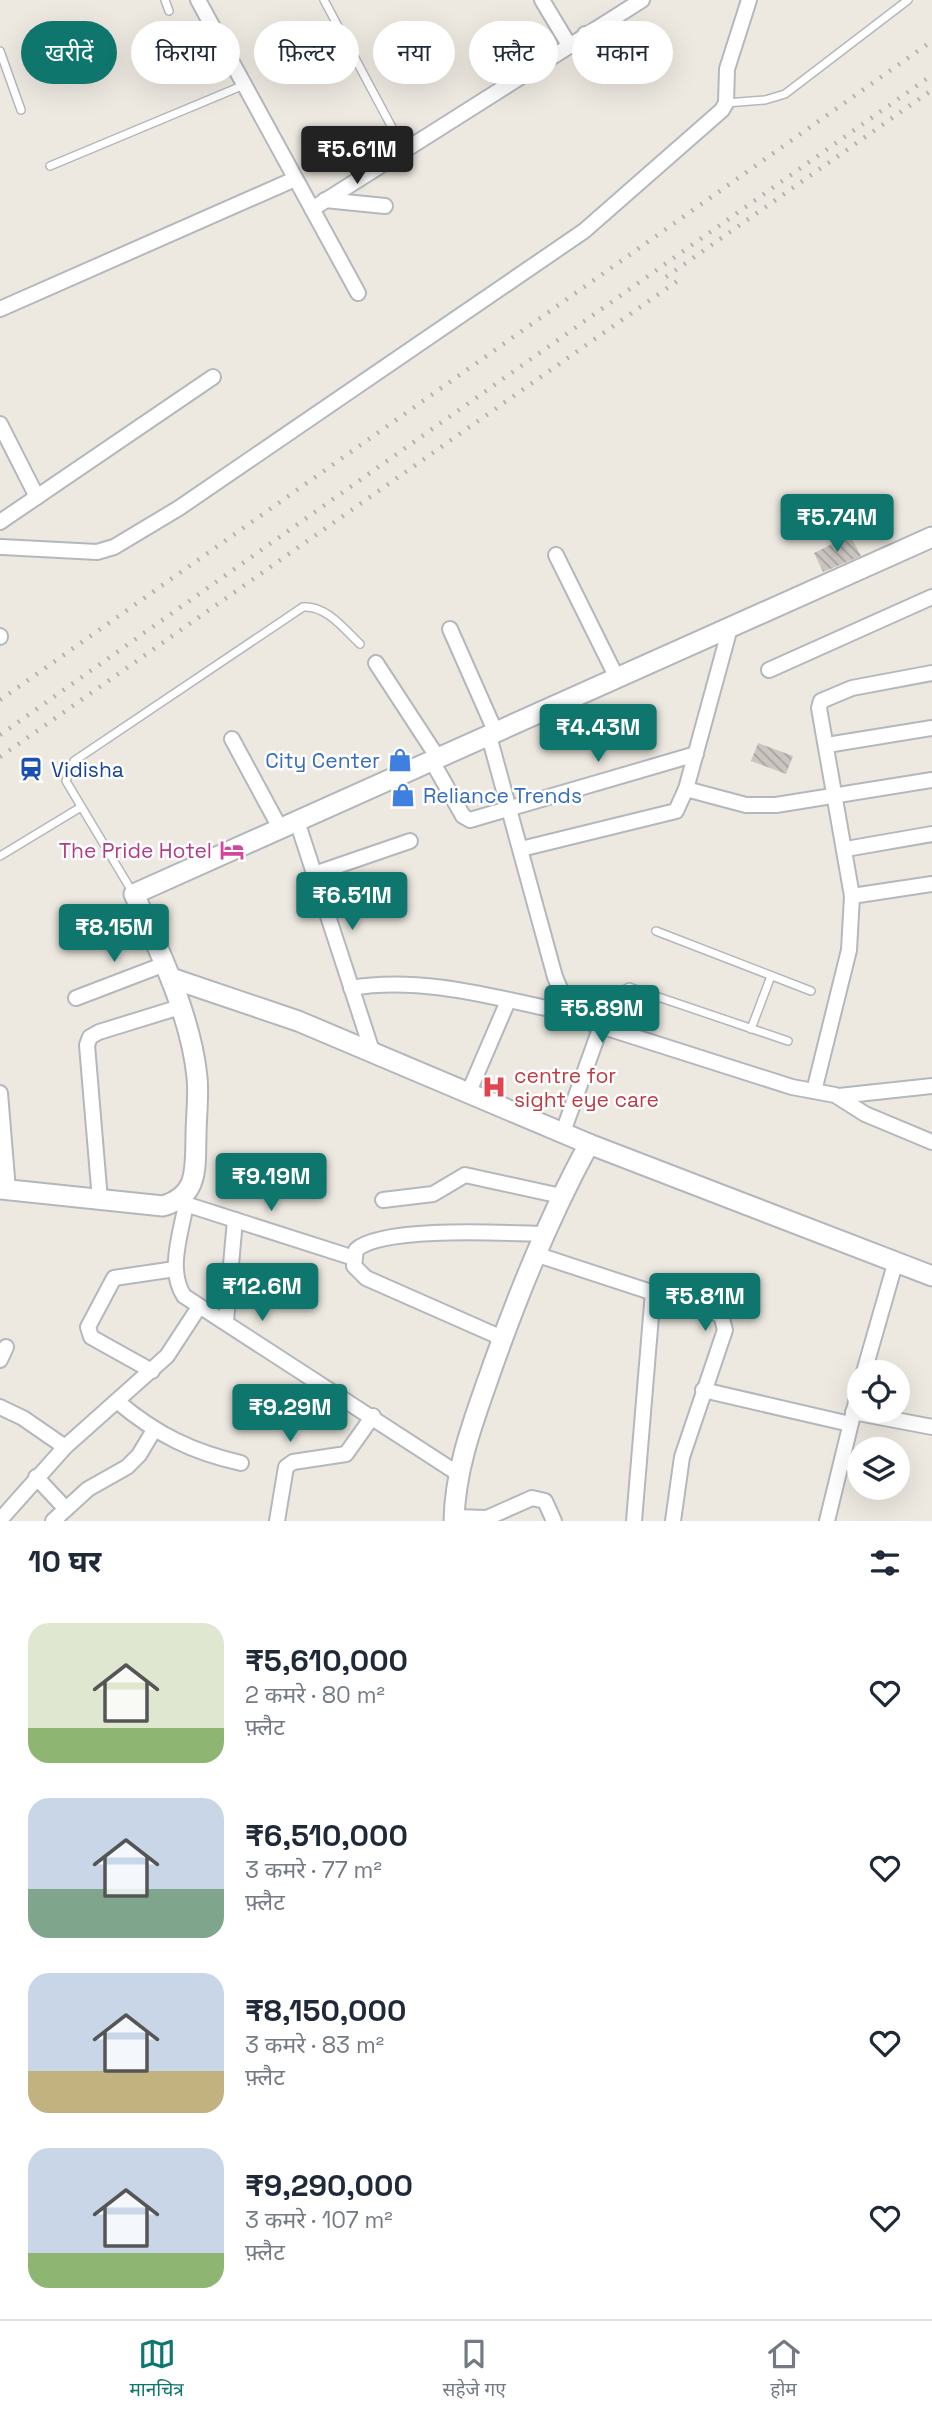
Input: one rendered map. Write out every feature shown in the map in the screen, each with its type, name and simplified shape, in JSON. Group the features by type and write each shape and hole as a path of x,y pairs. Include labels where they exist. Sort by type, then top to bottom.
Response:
{"street":[{"path":"198,0 358,293"},
{"path":"542,0 569,45"},
{"path":"607,21 642,0"},
{"path":"1,551 97,552 114,547 179,508 584,231 722,110 726,103 727,69 749,0"},
{"path":"312,209 572,43"},
{"path":"0,309 295,179"},
{"path":"325,200 385,206"},
{"path":"0,522 214,377"},
{"path":"0,424 37,497"},
{"path":"457,1472 226,1321 199,1307 184,1296 176,1283 175,1269 183,1203 194,1178 197,1077 168,971 134,894 931,539"},
{"path":"556,555 617,678"},
{"path":"769,670 932,597"},
{"path":"520,849 666,816 676,811 687,789 730,628"},
{"path":"450,629 492,734 555,977 564,999 575,1014"},
{"path":"376,663 435,760 463,816 477,820 509,807 696,754"},
{"path":"814,1091 849,950 852,896 821,701 852,688 932,673"},
{"path":"827,745 932,728"},
{"path":"232,739 289,825 314,874 373,1055"},
{"path":"687,789 746,805 776,805 932,780"},
{"path":"846,849 932,834"},
{"path":"314,874 410,841"},
{"path":"852,896 932,884"},
{"path":"76,998 168,971 298,1021 373,1055 589,1144 932,1276"},
{"path":"351,988 386,984 463,992 575,1014 601,1026 717,1064 839,1096 932,1086"},
{"path":"468,1094 508,1001"},
{"path":"100,1200 87,1045 90,1037 180,1007"},
{"path":"563,1132 601,1026"},
{"path":"0,1093 4,1190 163,1206 183,1203 354,1258"},
{"path":"839,1096 865,1114 932,1142"},
{"path":"554,1521 545,1501 532,1498 487,1518 454,1519 457,1472 502,1338 543,1234 589,1144"},
{"path":"383,1200 433,1194 465,1175 561,1196"},
{"path":"226,1321 235,1220"},
{"path":"502,1338 366,1278 358,1273 354,1258 362,1245 414,1235 479,1232 543,1234"},
{"path":"535,1254 721,1315 725,1330 682,1457 673,1521"},
{"path":"867,1360 895,1264"},
{"path":"152,1371 91,1337 88,1327 114,1278 175,1269"},
{"path":"634,1521 653,1292"},
{"path":"0,1520 65,1447 152,1371 173,1348 199,1307"},
{"path":"704,1391 847,1417"},
{"path":"118,1402 174,1443 207,1456 241,1464"},
{"path":"0,1407 23,1418 65,1447"},
{"path":"277,1521 286,1467 293,1462 346,1454 373,1416"},
{"path":"827,1521 851,1423"},
{"path":"896,1423 932,1427"},
{"path":"54,1521 88,1489 127,1467 139,1455 154,1430"},
{"path":"36,1477 66,1509"}],"lane":[{"path":"165,0 169,11"},
{"path":"324,0 404,150"},
{"path":"726,103 765,100 785,94 908,0"},
{"path":"0,51 21,110"},
{"path":"50,166 244,85"},
{"path":"134,894 66,781 74,761 303,607 314,606 321,610 360,644"},
{"path":"0,856 81,807"},
{"path":"656,931 811,991"},
{"path":"751,1029 771,976"},
{"path":"601,1026 619,993 629,988 788,1041"}],"building":[{"path":"850,535 861,556 823,572 814,553"},
{"path":"758,743 793,756 786,774 751,761"}],"railway":[{"path":"0,700 932,41"},
{"path":"0,735 932,75"},
{"path":"666,277 932,90"},
{"path":"0,757 683,277"}],"place":[{"name":"City Center","path":"400,760"},
{"name":"Vidisha","path":"31,769"},
{"name":"Reliance Trends","path":"403,795"},
{"name":"The Pride Hotel","path":"232,850"},
{"name":"centre for sight eye care","path":"494,1087"}]}
